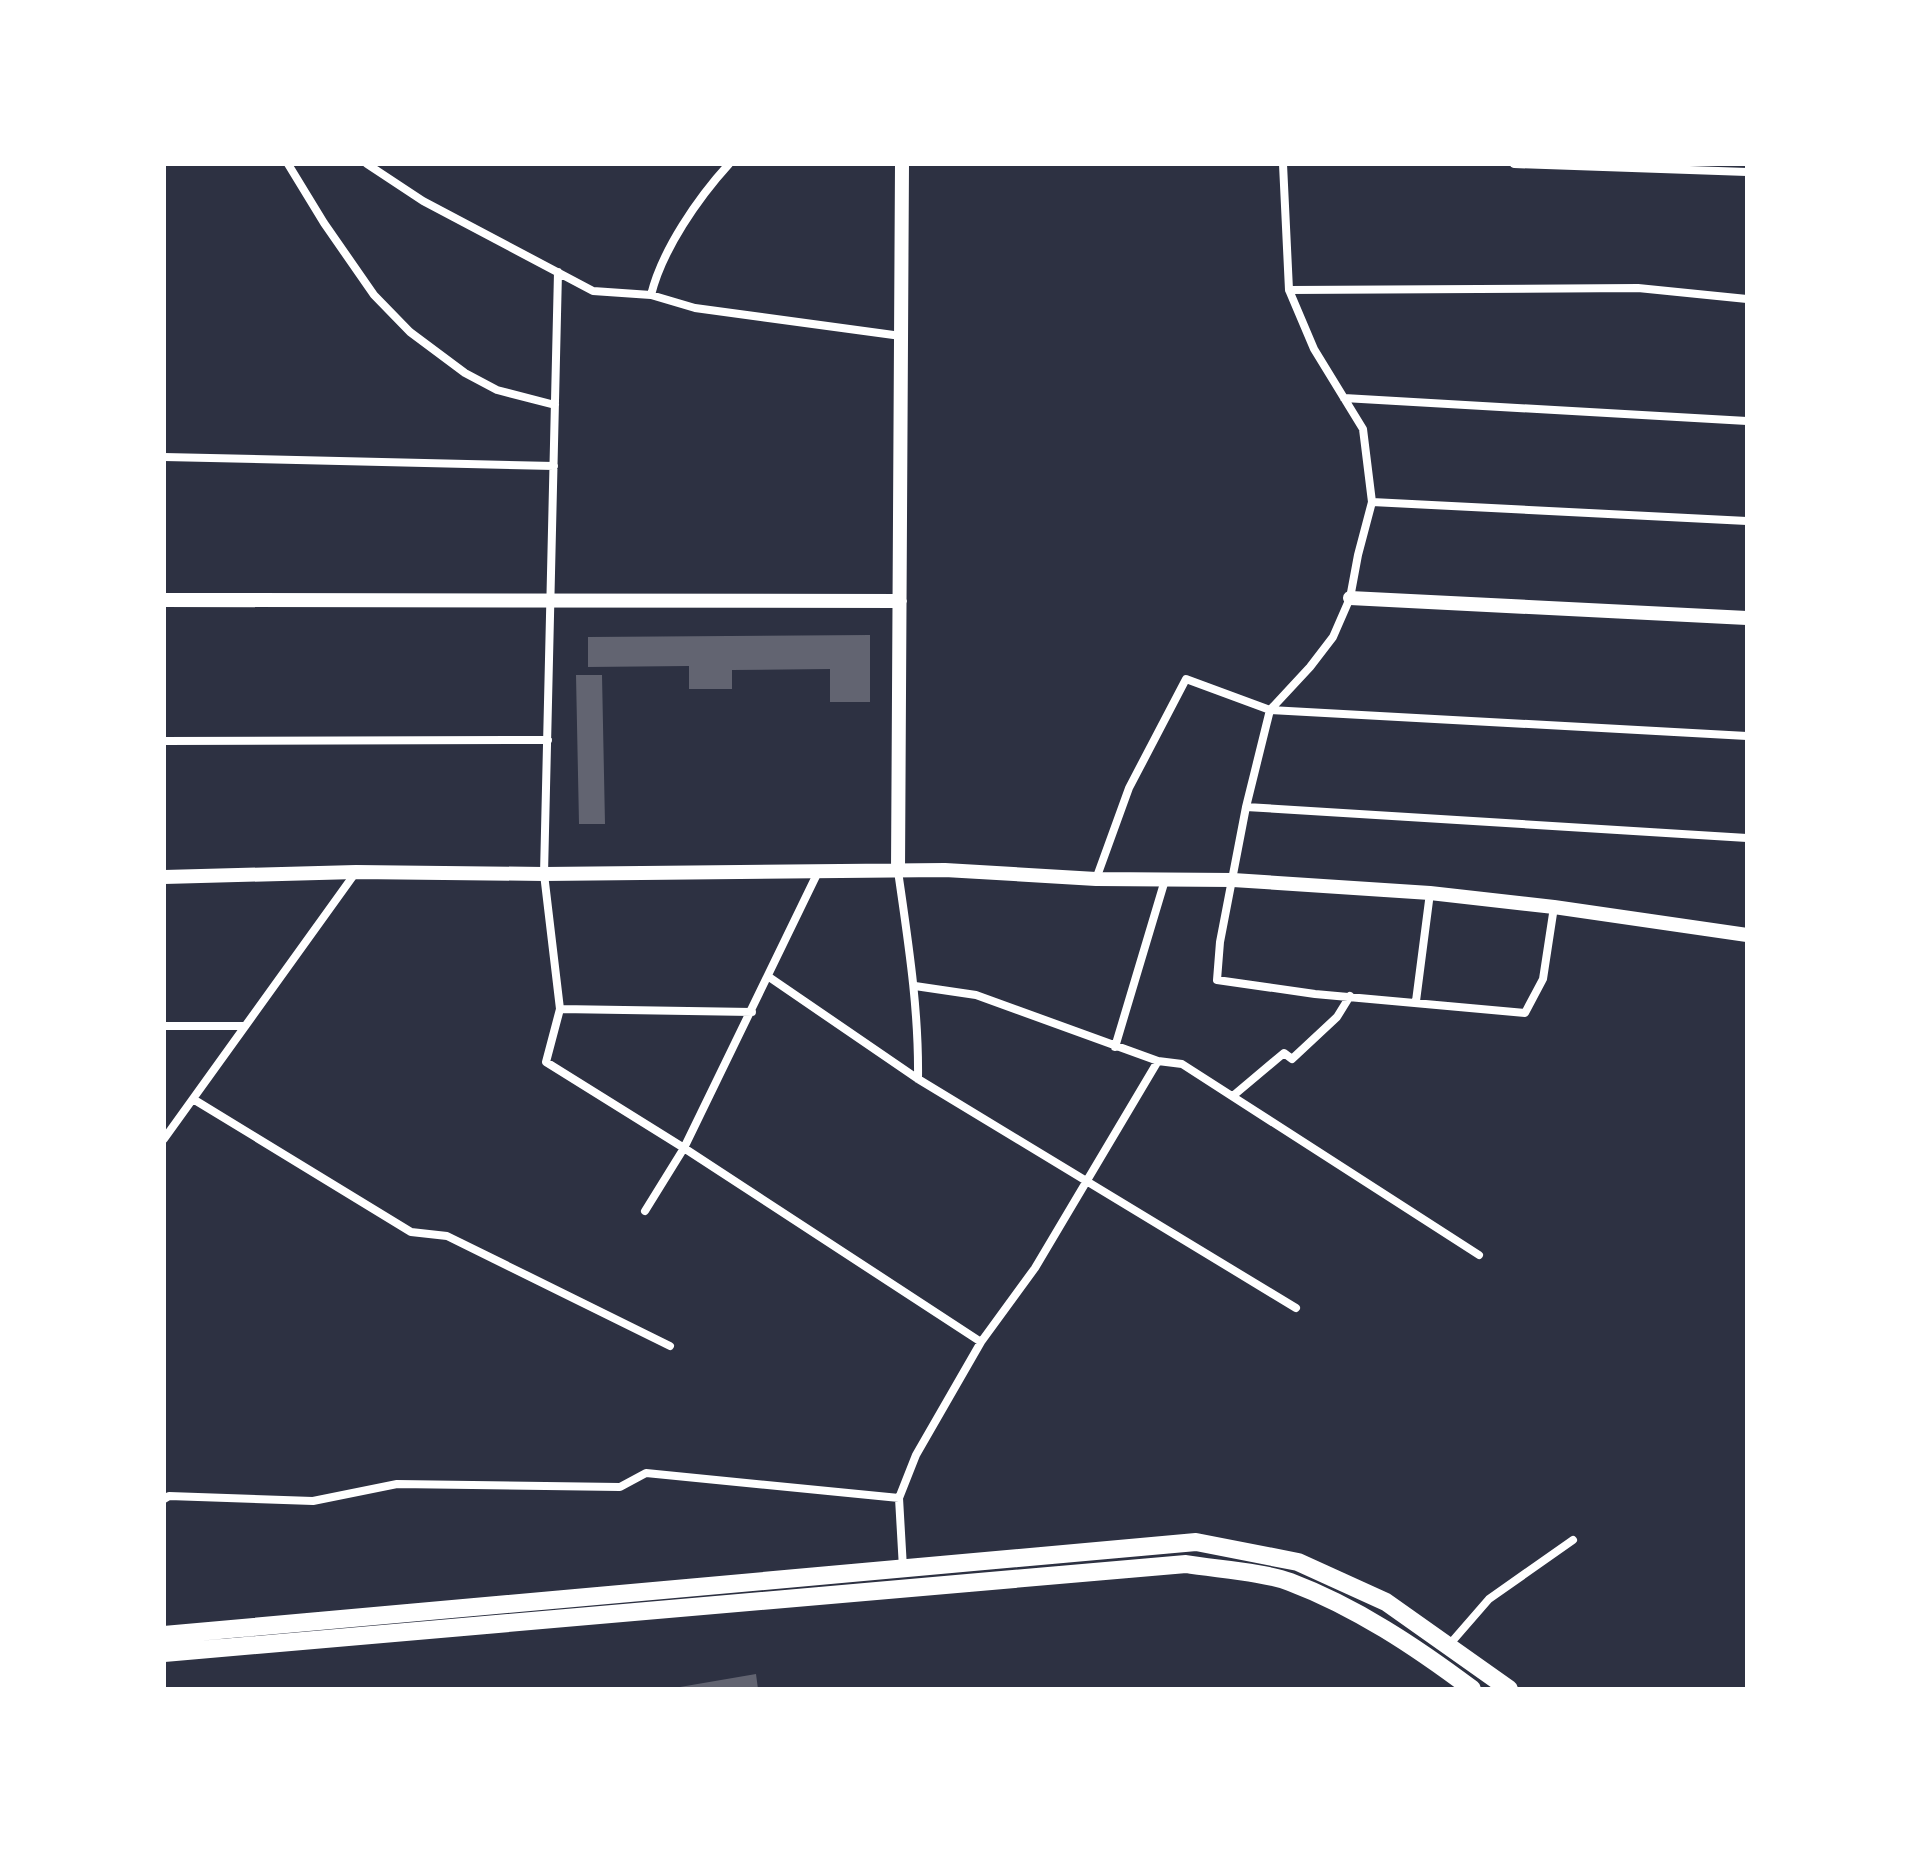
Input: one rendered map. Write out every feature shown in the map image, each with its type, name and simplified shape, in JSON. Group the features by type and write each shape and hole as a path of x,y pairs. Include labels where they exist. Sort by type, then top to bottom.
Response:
{"main road":[{"path":"164,1635 1196,1542 1298,1562 1386,1602 1509,1689"},
{"path":"164,1653 1186,1564 1288,1581 1366,1618 1472,1689"}],"street":[{"path":"288,164 374,295 410,332 465,373 497,390 555,405"},
{"path":"367,164 423,201 593,291 651,295 695,308 901,336"},
{"path":"651,295 655,278 700,197 729,164"},
{"path":"902,164 898,871 915,986 919,1031 918,1079"},
{"path":"1283,164 1289,290 1314,349 1363,429 1372,502 1350,598 1333,637 1270,710 1246,807 1220,942 1217,980 1525,1013 1543,979 1554,907"},
{"path":"1514,164 1747,172"},
{"path":"558,272 544,874 560,1009 546,1062 981,1342"},
{"path":"1289,290 1638,288 1747,299"},
{"path":"1344,398 1747,421"},
{"path":"164,457 554,466"},
{"path":"1372,502 1747,521"},
{"path":"1350,598 1747,618"},
{"path":"164,600 900,601"},
{"path":"1096,879 1129,788 1186,679 1270,710 1747,736"},
{"path":"164,741 548,740"},
{"path":"1246,807 1747,838"},
{"path":"164,877 356,872 544,874 960,870 1096,879 1233,880 1430,893 1554,907 1747,935"},
{"path":"164,1139 356,872"},
{"path":"645,1211 684,1148 818,872"},
{"path":"1115,1047 1165,880"},
{"path":"1416,1001 1430,893"},
{"path":"769,977 918,1079 1296,1308"},
{"path":"915,986 976,995 1115,1047 1158,1061 1182,1064 1479,1255"},
{"path":"1234,1095 1284,1053 1292,1059 1337,1017 1350,996"},
{"path":"560,1009 752,1012"},
{"path":"164,1026 245,1026"},
{"path":"903,1569 899,1498 916,1455 981,1342 1035,1268 1158,1061"},
{"path":"193,1099 411,1232 447,1236 670,1346"},
{"path":"164,1499 169,1496 313,1501 397,1484 620,1487 646,1473 899,1498"},
{"path":"1449,1645 1489,1599 1573,1540"}],"building":[{"path":"870,635 870,702 830,702 830,669 732,670 732,689 689,689 689,666 588,667 588,637"},
{"path":"576,675 602,675 605,824 579,824"},
{"path":"756,1674 758,1689 680,1687"}]}
